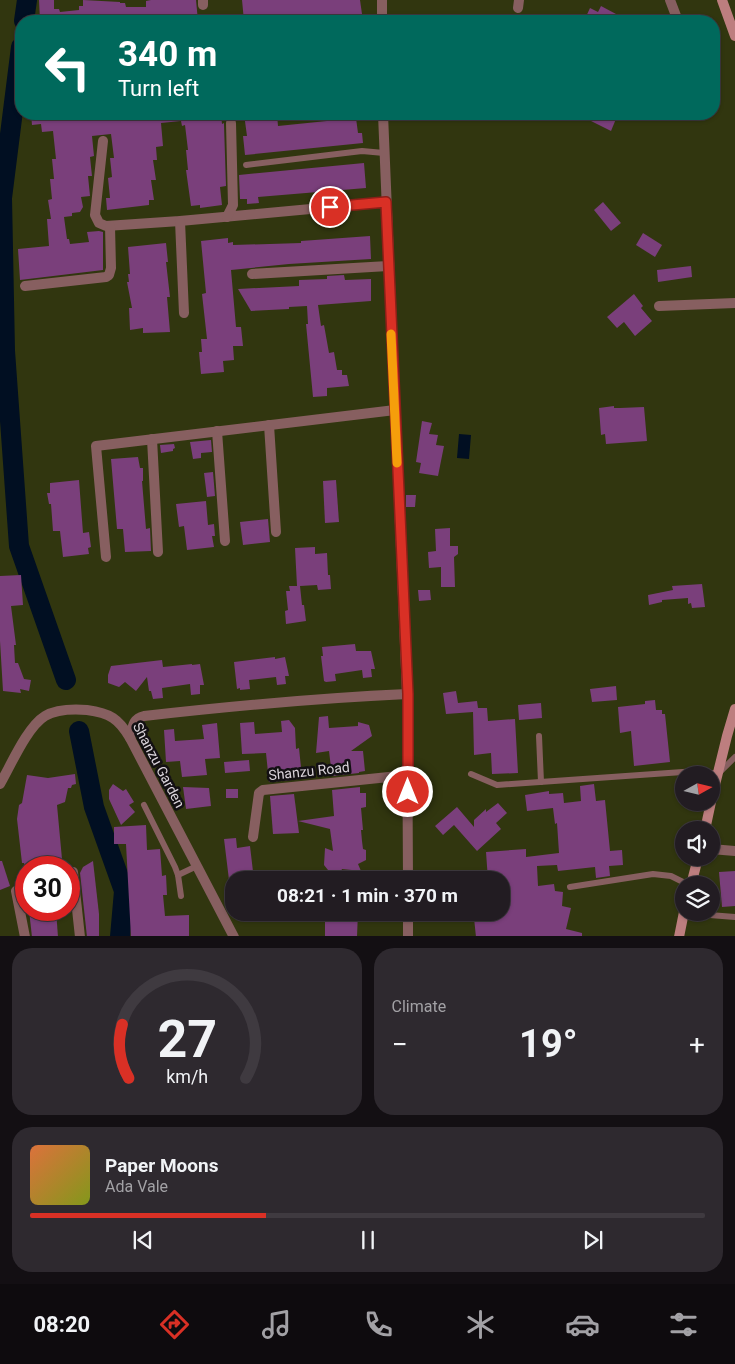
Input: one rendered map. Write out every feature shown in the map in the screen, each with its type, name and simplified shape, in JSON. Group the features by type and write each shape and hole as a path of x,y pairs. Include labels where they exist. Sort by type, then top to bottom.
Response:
{"main road":[{"path":"722,0 735,36"},
{"path":"720,766 735,709"},
{"path":"679,936 682,921"}],"street":[{"path":"382,0 382,15"},
{"path":"670,0 676,15"},
{"path":"383,120 408,694 408,871"},
{"path":"227,217 233,205 231,123"},
{"path":"103,142 95,215 99,223 110,226 386,202"},
{"path":"180,221 184,313"},
{"path":"25,286 106,277 110,268 110,226"},
{"path":"252,274 388,266"},
{"path":"659,306 735,303"},
{"path":"106,558 96,446 395,410"},
{"path":"269,425 276,532"},
{"path":"218,431 225,541"},
{"path":"152,439 158,552"},
{"path":"130,738 133,724 137,718 144,716 324,698 408,694"},
{"name":"Shanzu Garden","path":"0,784 32,729 45,716 60,711 76,709 112,716 122,725 130,738 234,936"},
{"name":"Shanzu Road","path":"253,837 259,793 263,790 408,775"},
{"path":"720,850 735,851"},
{"path":"22,921 25,936"},
{"path":"79,921 80,936"},
{"path":"408,921 408,936"}],"lane":[{"path":"246,165 362,151 384,153"},
{"path":"538,736 541,782"},
{"path":"720,772 735,757"},
{"path":"470,774 497,785 675,773"},
{"path":"144,805 178,874 181,896"},
{"path":"178,874 197,866"},
{"path":"570,887 653,874 675,878"},
{"path":"720,916 735,917"}],"green space":[{"path":"0,0 735,0 735,936 0,936"}],"water":[{"path":"459,434 471,435 469,459 457,458"}],"building":[{"path":"39,0 54,0 54,9 59,9 60,12 79,10 79,6 83,6 83,0 120,2 125,3 126,7 146,7 146,1 151,0 196,0 197,15 40,15"},
{"path":"242,0 360,0 362,15 243,15"},
{"path":"601,6 616,14 587,15 590,8 598,12"},
{"path":"32,120 222,120 222,124 224,123 226,186 220,187 222,205 200,208 200,205 191,206 186,170 188,170 186,150 188,150 185,125 182,126 181,121 161,123 163,146 156,147 157,160 153,160 156,180 151,180 154,200 149,200 149,205 107,210 106,198 110,198 108,178 112,177 110,158 114,158 111,134 92,136 94,156 90,157 92,176 88,176 90,196 81,197 83,207 80,212 64,217 67,239 69,239 70,244 89,242 87,232 103,232 103,270 20,280 18,249 49,246 47,219 51,219 48,200 52,199 50,179 54,179 52,159 56,159 53,131 42,132 41,124 32,125"},
{"path":"245,120 278,120 278,126 336,120 356,120 358,133 362,133 363,143 245,155 243,136 247,136"},
{"path":"589,120 616,120 611,131"},
{"path":"364,163 366,188 258,197 259,203 247,204 247,199 240,199 239,175"},
{"path":"603,202 621,223 611,231 594,210"},
{"path":"643,233 662,245 655,257 636,245"},
{"path":"370,236 371,259 231,270 236,327 241,327 243,346 233,346 234,360 223,361 224,372 201,374 199,352 202,352 201,339 207,339 202,294 206,293 201,241 228,238 228,243 233,242 233,245 301,243 301,241"},
{"path":"166,243 170,297 167,297 170,332 143,333 143,328 130,330 129,308 132,308 127,282 129,282 128,274 130,274 128,247"},
{"path":"691,266 692,277 658,282 657,270"},
{"path":"344,275 345,280 371,279 371,301 318,305 321,326 324,325 329,353 334,352 337,370 342,370 342,375 347,375 349,386 327,388 327,396 313,397 306,324 308,324 307,306 251,311 238,289 299,286 299,280 327,279 327,276"},
{"path":"634,294 643,306 641,308 652,321 635,336 624,322 617,328 607,317"},
{"path":"614,406 614,408 644,407 647,441 606,444 605,434 601,435 599,408"},
{"path":"422,421 432,423 429,434 438,435 436,445 444,446 438,476 419,473 421,463 416,462"},
{"path":"211,440 212,452 201,453 201,458 193,459 190,442"},
{"path":"174,444 175,448 173,451 161,453 160,445"},
{"path":"138,457 140,468 143,468 142,481 146,529 150,528 151,551 125,552 123,529 117,529 111,459"},
{"path":"213,472 215,496 207,497 204,473"},
{"path":"79,480 83,533 89,532 91,547 88,548 89,554 63,557 60,531 53,531 51,504 49,504 47,493 50,493 50,483"},
{"path":"336,480 339,522 325,523 323,481"},
{"path":"406,495 416,495 415,507 406,507"},
{"path":"206,501 208,525 214,524 215,536 212,536 214,547 187,550 184,526 179,527 176,504"},
{"path":"268,519 270,542 243,545 240,522"},
{"path":"450,528 450,546 458,546 458,554 454,557 455,587 441,587 441,567 429,568 428,552 436,551 435,529"},
{"path":"315,547 315,554 327,553 331,589 318,590 317,585 300,586 306,621 286,624 285,611 288,610 286,591 290,591 289,586 297,586 295,548"},
{"path":"21,575 23,605 11,606 16,645 14,645 15,663 18,663 24,679 31,680 29,691 20,689 21,693 3,691 0,641 0,576"},
{"path":"702,584 705,607 692,608 691,603 688,604 688,598 662,600 662,602 649,605 648,595 673,590 672,586"},
{"path":"418,590 430,590 431,600 419,601"},
{"path":"355,644 356,651 371,651 375,669 371,669 372,677 363,678 362,670 335,674 336,681 324,681 321,656 323,656 322,647"},
{"path":"275,657 275,659 285,657 289,676 285,676 286,684 277,685 276,677 249,680 250,689 237,689 234,662"},
{"path":"162,660 163,667 200,664 204,685 200,685 200,694 191,695 190,684 162,688 163,698 153,699 151,691 149,691 147,677 136,691 125,682 119,687 108,683 111,666"},
{"path":"616,686 617,700 592,702 590,689"},
{"path":"456,691 458,703 477,701 478,708 487,708 488,721 515,719 518,773 492,774 491,753 474,755 473,712 446,714 443,693"},
{"path":"655,700 656,710 662,710 662,714 665,714 670,762 634,766 631,731 620,733 618,707 645,704 645,701"},
{"path":"541,703 542,718 519,720 518,705"},
{"path":"328,716 329,728 358,726 358,722 369,725 372,736 351,751 363,751 365,771 332,776 329,751 316,753 319,717"},
{"path":"289,720 295,728 296,749 299,748 302,777 269,782 266,753 242,754 240,723 254,722 255,734 282,732 281,721"},
{"path":"217,723 220,758 205,759 207,775 182,777 180,761 166,762 164,730 174,729 175,741 204,739 202,725"},
{"path":"249,760 250,771 225,773 224,762"},
{"path":"75,774 76,784 68,788 65,802 57,805 62,856 21,856 17,819 27,775 48,778"},
{"path":"113,784 123,791 126,789 134,802 129,805 135,812 121,825 109,799 109,790"},
{"path":"594,784 596,801 605,800 610,851 622,850 623,865 609,866 610,876 596,878 595,867 558,871 557,865 537,866 538,886 554,884 555,891 563,892 562,906 571,908 566,929 582,933 582,936 476,936 474,921 510,921 510,871 487,871 486,852 526,849 526,857 559,853 557,823 555,824 553,808 527,811 525,795 549,791 549,794 563,793 564,803 581,801 580,786"},
{"path":"183,787 209,788 211,806 186,809"},
{"path":"360,787 360,793 366,793 366,807 361,808 363,830 361,830 363,849 366,850 366,860 358,864 361,871 342,869 341,871 329,871 324,865 325,848 333,851 330,829 298,821 334,816 332,790"},
{"path":"226,789 238,789 238,798 226,798"},
{"path":"294,794 299,833 273,834 270,796"},
{"path":"498,803 507,813 496,823 501,829 477,851 454,825 443,835 435,826 457,807 474,827 474,820 486,809 486,812"},
{"path":"146,825 147,850 160,849 162,876 166,875 167,895 163,895 165,916 189,915 189,936 131,936 126,844 114,844 114,827"},
{"path":"236,838 237,848 250,846 253,871 228,871 224,839"},
{"path":"0,861 2,861 10,886 0,890"},
{"path":"93,861 99,914 99,936 87,936 80,873 83,867"},
{"path":"735,871 735,906 722,907 719,872"},
{"path":"30,921 57,921 58,936 32,936"},
{"path":"325,921 358,921 357,936 325,936"}],"waterway":[{"path":"25,15 27,0"},
{"path":"15,95 2,198 5,351 19,546 66,680"},
{"path":"79,731 94,807 124,891 120,936"}],"slow traffic":[{"path":"391,334 397,463"}],"route":[{"path":"330,207 386,202 408,694 408,792"}]}
